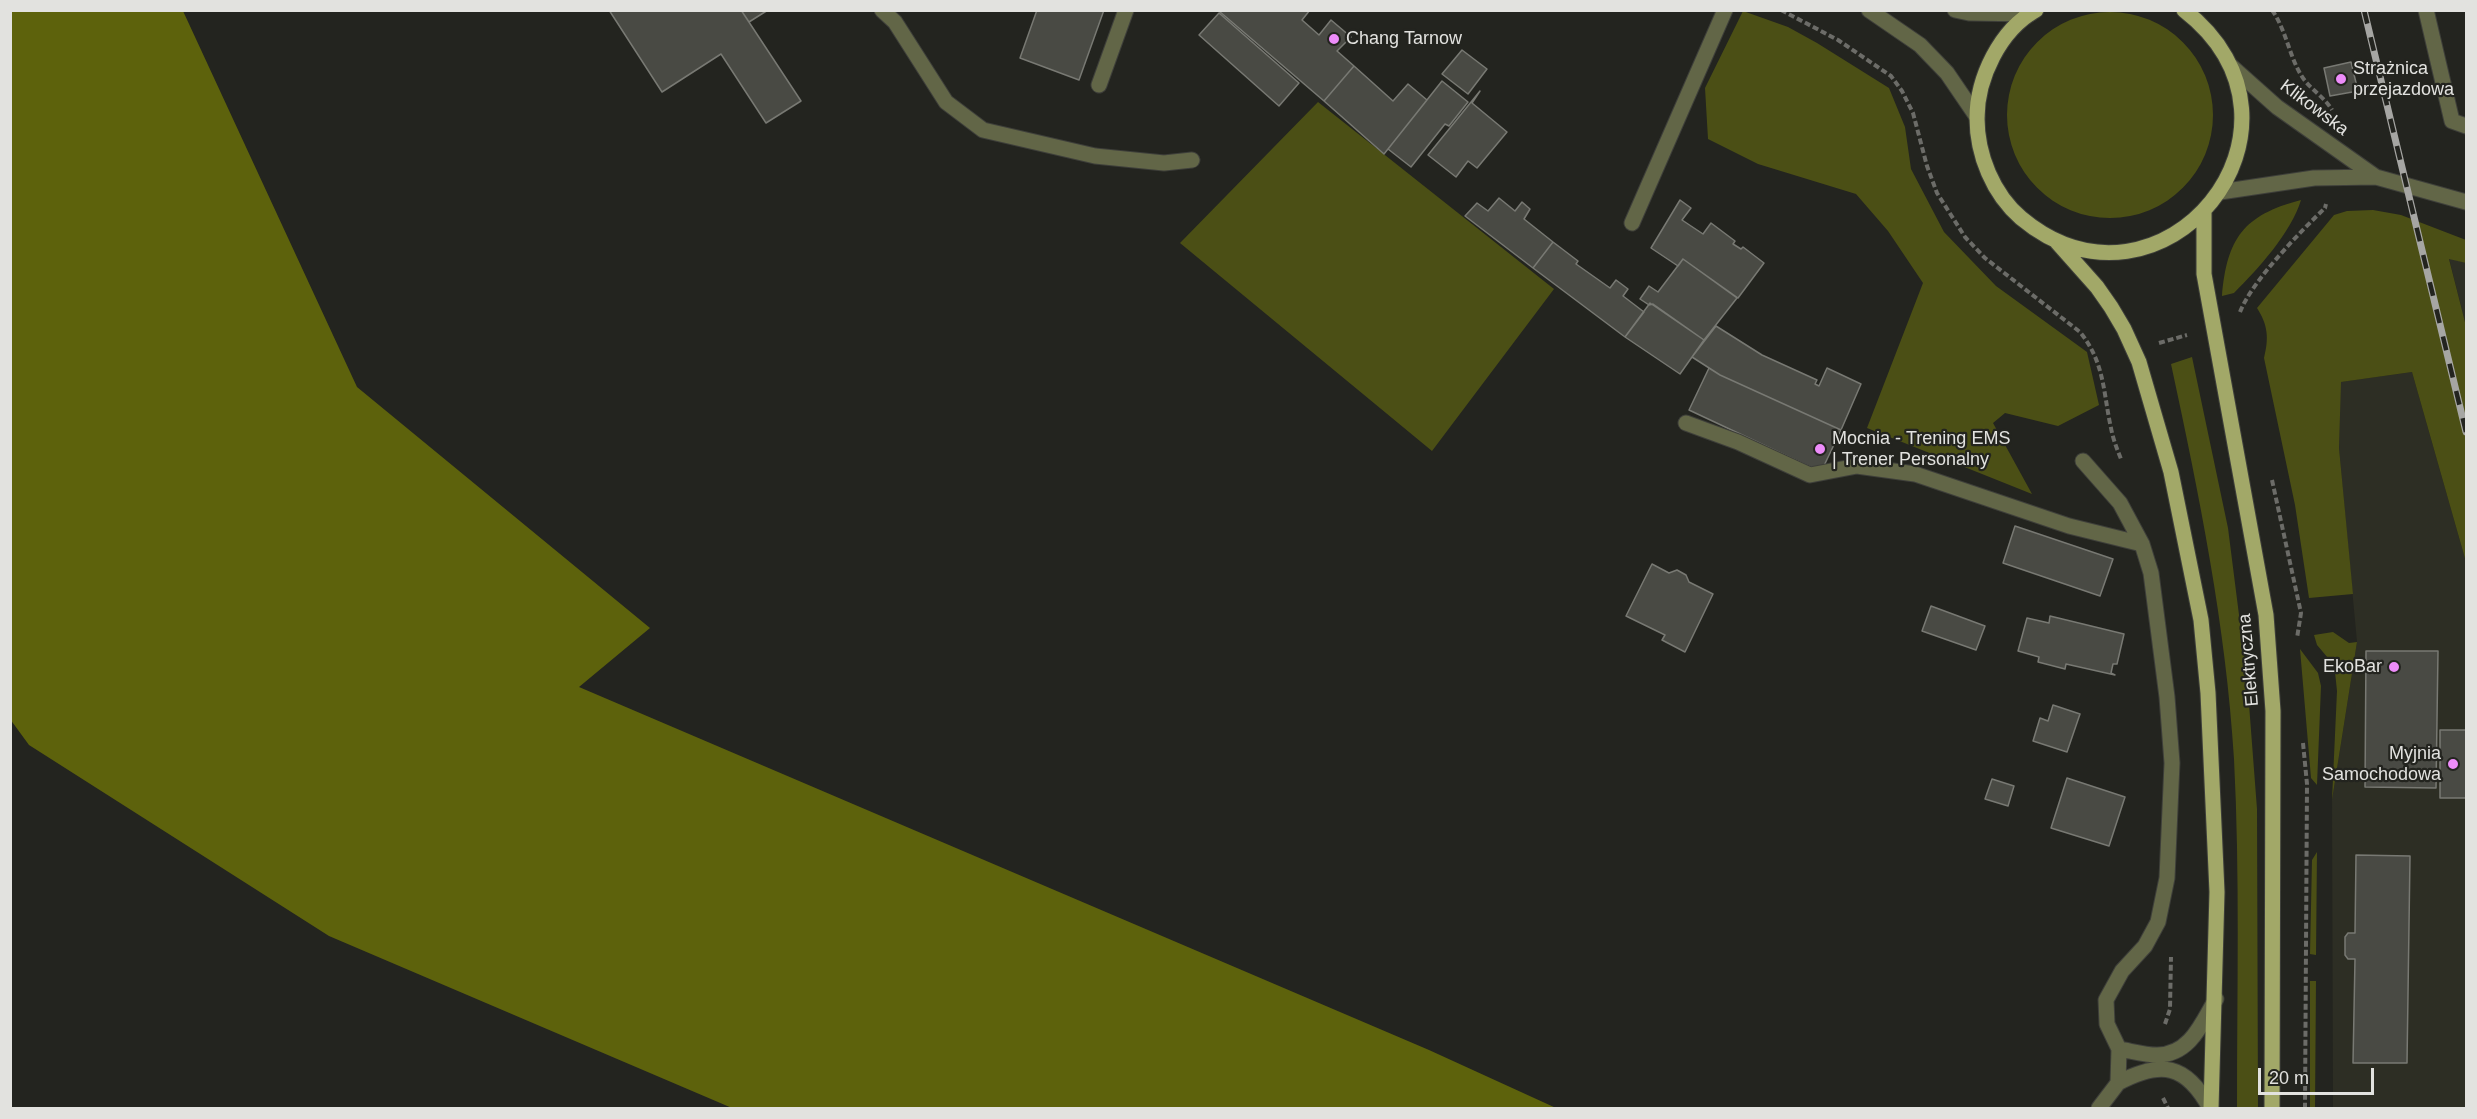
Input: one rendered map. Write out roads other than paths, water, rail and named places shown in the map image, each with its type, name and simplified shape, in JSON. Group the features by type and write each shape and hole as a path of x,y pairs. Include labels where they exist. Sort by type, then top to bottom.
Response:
{"main road":[{"path":"2033,12 2012,30 1998,49 1979,93 1978,142 1986,168 1998,191 2014,212 2034,229 2057,242 2083,250 2109,252 2135,250 2160,242 2183,229 2204,213 2220,192 2232,168 2241,134 2239,91 2231,66 2217,43 2200,23 2184,10"},
{"name":"Elektryczna","path":"2204,213 2204,274 2266,615 2273,711 2272,1108"},
{"path":"2057,242 2106,300 2133,349 2158,422 2171,472 2200,620 2208,693 2217,880 2216,999 2211,1108"}],"street":[{"path":"882,10 895,22 946,102 983,130 1095,156 1164,162 1192,160"},
{"path":"1099,85 1126,10"},
{"path":"1632,223 1725,10"},
{"path":"1869,10 1920,45 1947,73 1977,117"},
{"path":"1955,10 1969,13 2033,12"},
{"path":"2426,10 2452,122 2466,126"},
{"name":"Klikowska","path":"2231,66 2277,107 2376,177"},
{"name":"Klikowska","path":"2220,192 2314,178 2376,177 2466,202"},
{"path":"1686,423 1738,442 1810,475 1857,466 1915,474 2069,526 2142,544"},
{"path":"2083,461 2120,503 2142,544 2151,573 2167,697 2172,763 2167,878 2158,922 2145,946 2122,971 2106,1000 2107,1024 2119,1049 2118,1083"},
{"path":"2119,1049 2157,1055 2180,1050 2199,1030 2216,999"},
{"path":"2099,1108 2118,1083 2136,1073 2157,1068 2171,1070 2194,1086 2211,1108"}],"railway":[{"path":"2364,10 2466,432"}],"place":[{"name":"Chang Tarnow","path":"1334,39"},
{"name":"Strażnica przejazdowa","path":"2341,79"},
{"name":"Mocnia - Trening EMS | Trener Personalny","path":"1820,449"},
{"name":"EkoBar","path":"2394,667"},
{"name":"Myjnia Samochodowa","path":"2453,764"}]}
